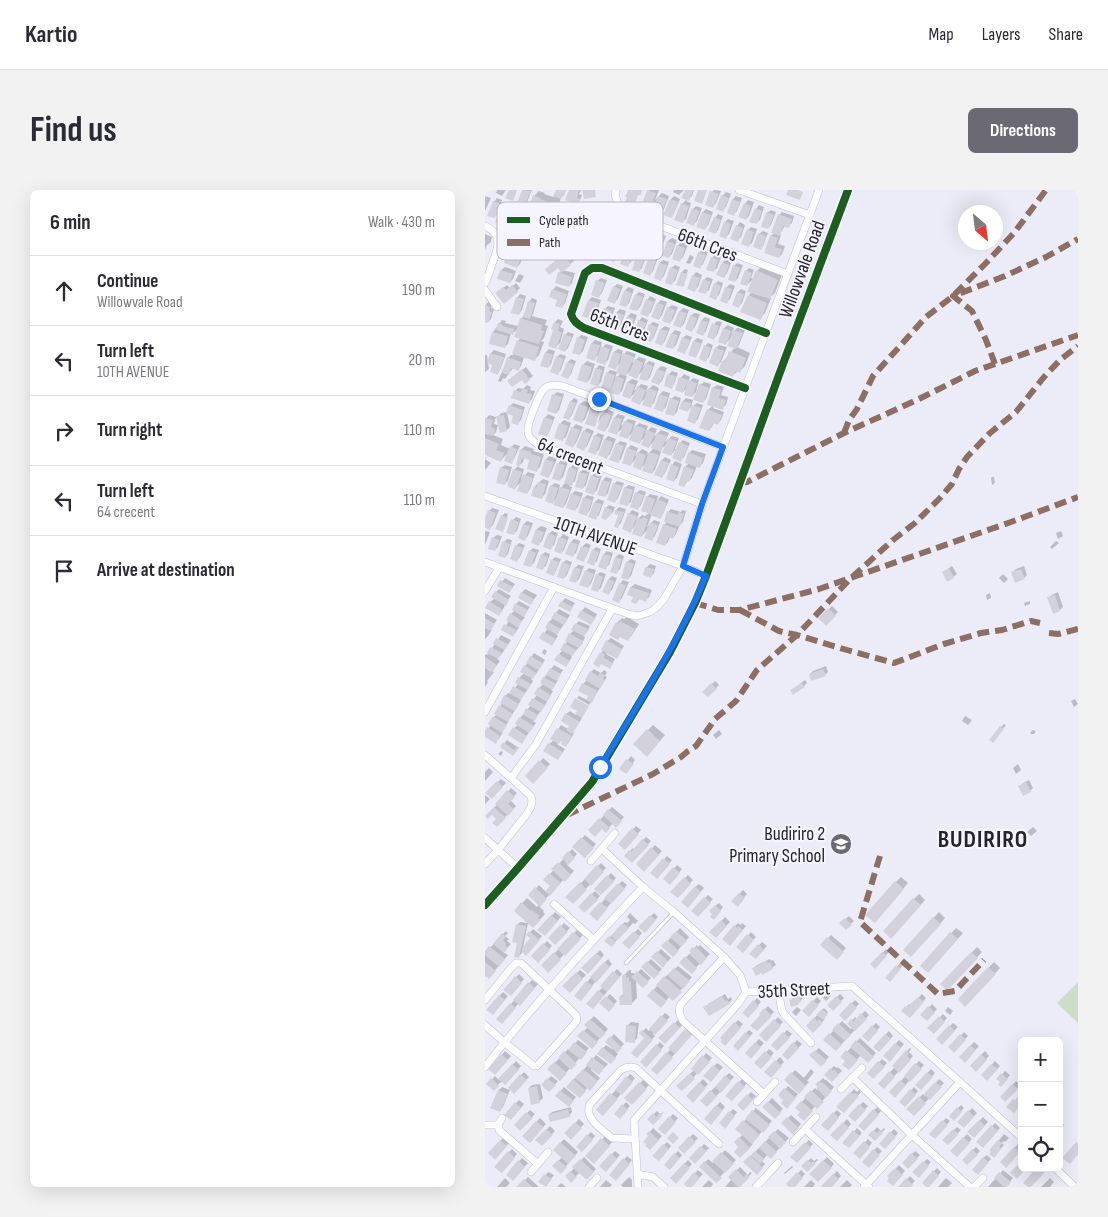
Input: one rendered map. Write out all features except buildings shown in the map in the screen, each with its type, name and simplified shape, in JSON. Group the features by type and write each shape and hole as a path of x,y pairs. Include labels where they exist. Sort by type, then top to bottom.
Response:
{"street":[{"path":"739,190 810,215"},
{"path":"485,562 628,614 637,616 653,611 658,606 683,566 702,504 819,190"},
{"name":"Willowvale Road","path":"485,905 592,782 670,652 695,603 848,190"},
{"path":"485,226 495,233 497,237"},
{"name":"66th Cres","path":"663,227 788,274"},
{"path":"485,283 497,250"},
{"name":"65th Cres","path":"745,388 577,324 571,314 585,273 592,268 602,268 766,333"},
{"path":"485,290 497,307"},
{"name":"64 crecent","path":"702,504 537,444 527,434 528,427 540,395 544,390 549,386 563,386 723,447"},
{"name":"10TH AVENUE","path":"485,496 683,566 706,576"},
{"path":"485,591 499,568"},
{"path":"485,712 554,587"},
{"path":"511,778 536,744 612,609"},
{"path":"485,755 531,796 533,801 526,815 485,864"},
{"path":"591,861 615,834"},
{"path":"485,838 518,868"},
{"path":"602,849 724,957 740,975 746,992"},
{"path":"485,1067 504,1042 593,939 643,887"},
{"path":"554,904 593,939"},
{"path":"724,957 681,1004 679,1015 683,1021 764,1094"},
{"path":"485,1000 511,968 516,963 521,963 547,992 576,1015 577,1019 537,1066 532,1065 485,1025"},
{"name":"35th Street","path":"638,1187 634,1120 738,1004 746,992 851,986 1018,1134"},
{"path":"778,990 782,1011 811,1043"},
{"path":"635,1139 612,1138 589,1115 587,1109 621,1070 631,1066 636,1068 661,1090 719,1144"},
{"path":"841,1089 862,1068"},
{"path":"852,1077 912,1135 972,1187 983,1178"},
{"path":"757,1102 775,1082"},
{"path":"805,1129 867,1186 960,1082"},
{"path":"793,1142 816,1117"},
{"path":"485,1125 500,1122 499,1130 538,1164"},
{"path":"531,1172 548,1152"},
{"path":"760,1186 777,1163"},
{"path":"1059,1172 1075,1187"},
{"path":"637,1174 653,1177 665,1187"},
{"path":"589,1187 597,1178"}],"lane":[{"path":"626,963 674,912"}],"green space":[{"path":"1078,982 1078,1023 1057,1003"}],"marked path":[{"path":"844,433 873,376 926,317 953,296 1014,233 1046,190"},
{"path":"995,364 972,311 953,296 1005,276 1046,257 1078,239"},
{"path":"740,483 747,482 844,433 975,371 1078,335"},
{"path":"567,815 653,774 696,746 715,719 736,701 757,670 797,635 850,579 915,523 940,498 952,484 967,457 990,433 1016,412 1044,377 1060,360 1078,346"},
{"path":"695,603 718,610 740,610 819,589 1078,497"},
{"path":"740,610 779,631 894,663 944,644 981,633 1002,630 1031,621 1040,623"},
{"path":"1049,633 1058,634 1078,629"},
{"path":"880,856 860,922 938,994 955,991 984,960"}],"cycle path":[{"path":"485,905 592,782 670,652 695,603 848,190"},
{"path":"745,388 579,325 571,314 585,273 592,268 602,268 766,333"}],"place":[{"name":"Budiriro 2 Primary School","path":"841,844"}],"district":[{"name":"BUDIRIRO","path":"983,839"}],"route":[{"path":"599,399 723,447 702,504 683,566 706,576 695,603 670,652 600,767"}]}
